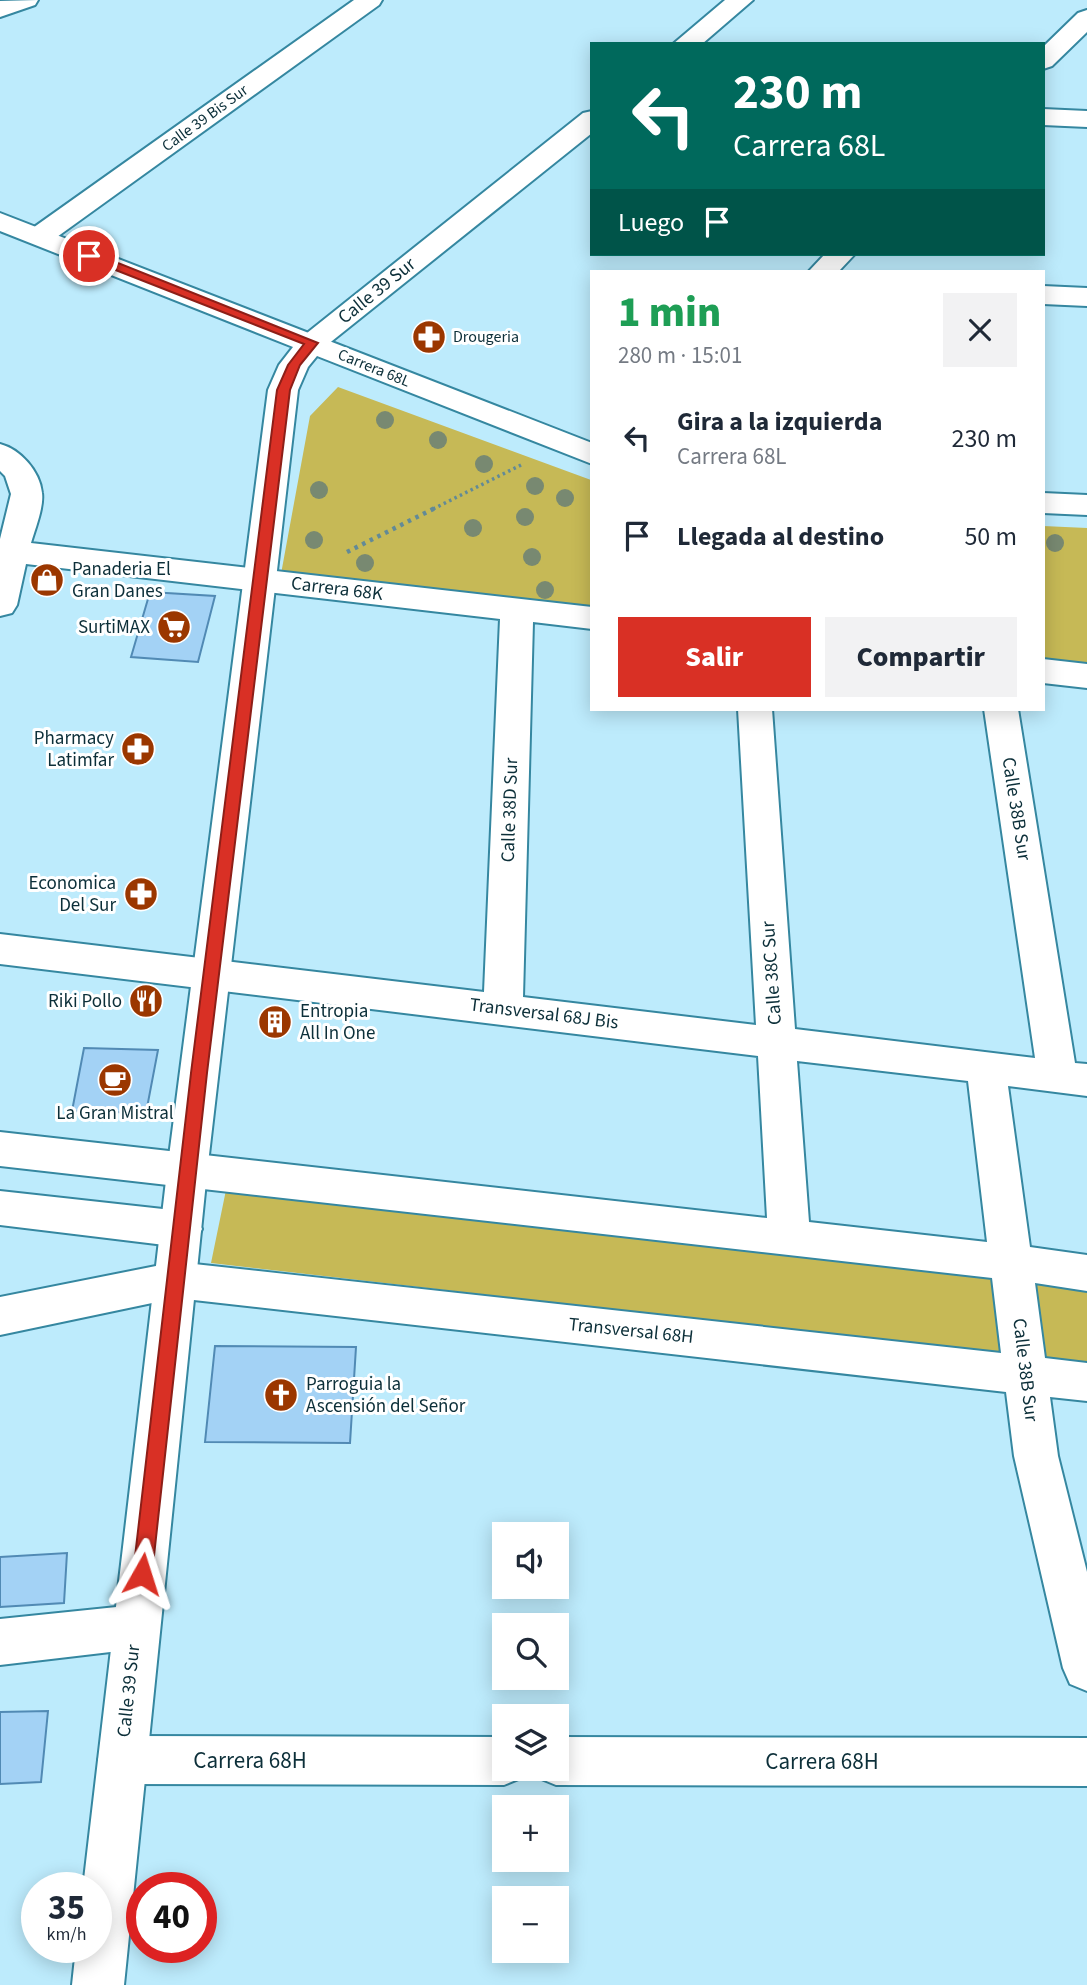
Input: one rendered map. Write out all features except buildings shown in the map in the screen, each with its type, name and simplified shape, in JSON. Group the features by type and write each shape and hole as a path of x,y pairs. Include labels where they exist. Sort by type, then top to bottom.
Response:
{"main road":[{"path":"0,9 26,0"},
{"name":"Calle 39 Bis Sur","path":"40,236 370,0"},
{"path":"688,42 741,0"},
{"path":"1045,59 1087,19"},
{"path":"1045,117 1087,119"},
{"name":"Calle 39 Sur","path":"98,1985 187,1172 284,390 294,365 312,343 590,121"},
{"name":"Carrera 68L","path":"0,221 590,453"},
{"path":"824,270 839,256"},
{"path":"1045,295 1087,297"},
{"path":"0,454 19,472 27,494 6,551 0,605"},
{"path":"1045,503 1087,506"},
{"name":"Carrera 68K","path":"6,551 590,618"},
{"name":"Calle 38D Sur","path":"503,1009 517,610"},
{"path":"1045,671 1087,676"},
{"name":"Calle 38C Sur","path":"755,711 789,1237"},
{"name":"Calle 38B Sur","path":"1001,711 1072,1078"},
{"name":"Transversal 68J Bis","path":"0,949 1072,1078"},
{"name":"Calle 38B Sur","path":"986,1068 1036,1456 1087,1668"},
{"path":"0,1149 1011,1262 1087,1273"},
{"path":"0,1208 181,1229"},
{"name":"Transversal 68H","path":"0,1316 176,1280 1087,1382"},
{"path":"0,1642 136,1627"},
{"name":"Carrera 68H","path":"122,1760 492,1761"},
{"name":"Carrera 68H","path":"569,1761 1087,1762"}],"path":[{"path":"342,554 526,463"}],"shaded area":[{"path":"338,387 590,480 590,609 281,574 310,416"},
{"path":"1045,526 1087,528 1087,666 1045,661"},
{"path":"226,1190 1087,1287 1087,1364 211,1263"}],"place":[{"name":"Drougeria","path":"429,337"},
{"name":"Panaderia El Gran Danes","path":"47,580"},
{"name":"SurtiMAX","path":"174,627"},
{"name":"Pharmacy Latimfar","path":"138,749"},
{"name":"Economica Del Sur","path":"141,894"},
{"name":"Riki Pollo","path":"146,1001"},
{"name":"Entropia All In One","path":"275,1022"},
{"name":"La Gran Mistral","path":"115,1080"},
{"name":"Parroguia la Ascensión del Señor","path":"281,1395"}],"route":[{"path":"89,256 312,343 294,365 284,390 199,1073 142,1574"}]}
